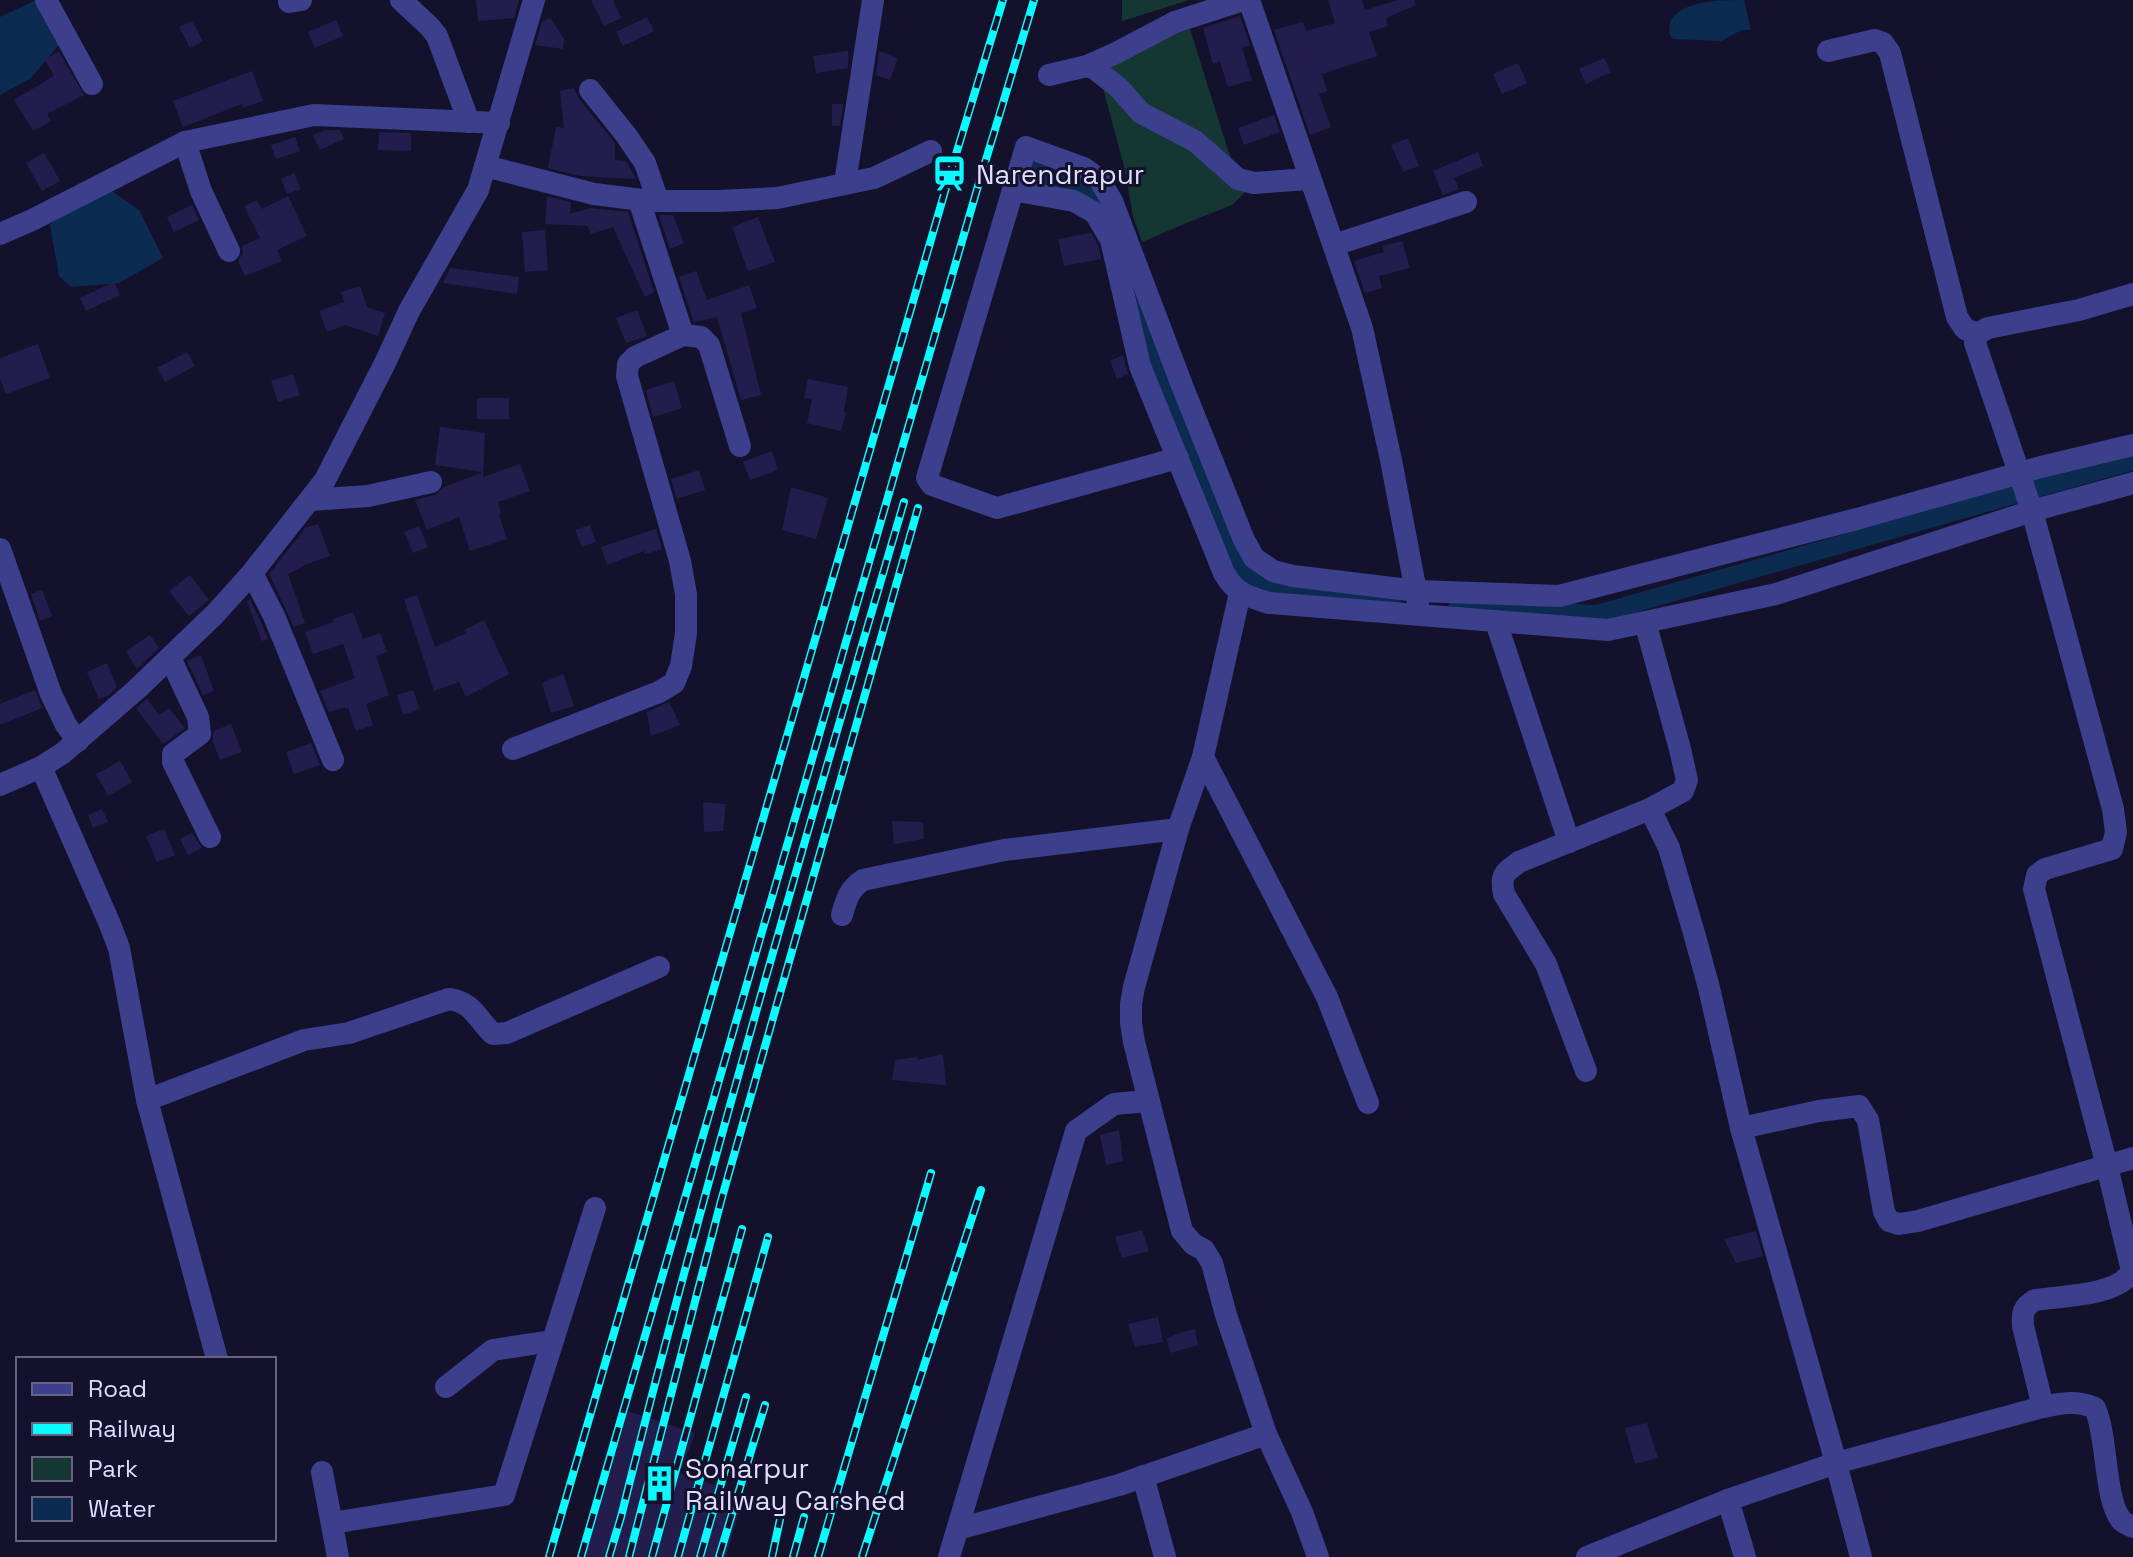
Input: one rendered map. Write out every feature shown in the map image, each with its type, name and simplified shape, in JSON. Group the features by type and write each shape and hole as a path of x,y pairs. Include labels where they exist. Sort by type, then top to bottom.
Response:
{"street":[{"path":"46,0 92,84"},
{"path":"401,0 437,36 469,122"},
{"path":"0,785 41,767 78,741 170,658 252,573 332,468 409,311 478,190 534,0"},
{"path":"845,183 873,0"},
{"path":"1049,75 1087,66 1175,22 1243,0"},
{"path":"1249,0 1365,340 1417,591 1419,616"},
{"path":"1828,51 1875,40 1883,43 1890,53 1957,317 1965,329 1977,334"},
{"path":"1087,66 1119,88 1141,113 1195,141 1238,179 1254,183 1309,179"},
{"path":"590,90 645,163 649,201 683,335"},
{"path":"0,234 185,142 314,115 499,123"},
{"path":"185,142 201,191 229,251"},
{"path":"1178,458 997,508 932,485 927,478 1026,147 1084,168 1099,179 1112,201 1244,540 1254,558 1273,571 1417,591 1559,596 1857,519 2026,492 2133,483"},
{"path":"485,166 594,194 649,201 777,198 874,178 931,151"},
{"path":"1013,190 1074,201 1095,213 1111,240 1140,366 1224,573 1240,593 1269,603 1608,630 1776,594 2133,445"},
{"path":"1334,245 1466,202"},
{"path":"2043,1407 2023,1326 2022,1313 2027,1305 2035,1300 2110,1289 2128,1278 2132,1271 2034,889 2037,875 2045,869 2123,846 2116,832 2113,809 2026,492 1975,343 1977,334 1988,328 2079,310 2133,294"},
{"path":"513,749 659,692 674,683 681,666 686,633 686,594 680,561 627,376 628,364 635,357 683,335 701,337 709,345 740,446"},
{"path":"310,500 368,496 431,482"},
{"path":"0,549 51,694 66,725 78,741"},
{"path":"252,573 274,616 333,760"},
{"path":"1240,593 1203,757 1178,829 1134,987 1131,1023 1182,1231 1193,1244 1204,1250 1212,1263 1266,1434 1302,1512 1318,1557"},
{"path":"1496,622 1569,842"},
{"path":"1586,1071 1546,964 1504,894 1501,881 1505,871 1519,862 1650,809 1683,791 1687,780 1645,622"},
{"path":"170,658 200,724 200,734 173,754 173,762 210,837"},
{"path":"1203,757 1327,997 1368,1103"},
{"path":"41,767 119,948 147,1100 216,1357"},
{"path":"1650,809 1669,848 1684,897 1709,988 1741,1128 1861,1557"},
{"path":"842,915 853,887 863,880 1004,850 1178,829"},
{"path":"147,1100 304,1040 349,1033 449,999 467,1004 493,1034 507,1033 659,967"},
{"path":"949,1557 1076,1131 1114,1104 1148,1101"},
{"path":"1741,1128 1819,1111 1859,1106 1868,1120 1884,1212 1889,1221 1899,1224 2133,1158"},
{"path":"332,1523 504,1495 595,1208"},
{"path":"446,1387 493,1350 552,1341"},
{"path":"1587,1557 1728,1500 1836,1463 2064,1403 2083,1403 2095,1408 2101,1421 2113,1501 2122,1521 2133,1527"},
{"path":"958,1529 1119,1485 1266,1434"},
{"path":"322,1472 338,1557"},
{"path":"1143,1476 1165,1557"},
{"path":"1728,1500 1745,1557"}],"green space":[{"path":"1122,0 1189,0 1122,21"},
{"path":"1190,29 1244,193 1232,205 1142,242 1099,73 1160,37"}],"water":[{"path":"36,0 62,41 31,78 0,95 0,17"},
{"path":"1744,0 1751,30 1742,30 1721,41 1673,39 1669,33 1671,20 1685,8 1704,2"},
{"path":"100,183 139,210 163,258 119,283 71,287 59,276 50,225 84,191"}],"building":[{"path":"476,0 519,0 514,18 478,21"},
{"path":"591,0 613,0 621,18 604,26"},
{"path":"1328,0 1362,0 1365,10 1398,0 1414,0 1416,5 1386,18 1388,26 1369,32 1377,56 1322,74 1327,91 1319,94 1331,127 1310,135 1274,30 1303,22 1306,31 1335,23"},
{"path":"1240,16 1250,45 1242,48 1252,80 1228,87 1220,61 1213,64 1203,28"},
{"path":"647,17 654,31 623,46 616,32"},
{"path":"550,18 564,39 563,49 535,45 542,22"},
{"path":"336,20 343,36 315,48 308,32"},
{"path":"192,21 203,41 190,48 179,27"},
{"path":"848,51 848,68 816,73 813,56"},
{"path":"879,51 898,58 890,80 876,75"},
{"path":"59,52 84,95 47,114 51,121 33,131 14,100 54,76 45,59"},
{"path":"1604,58 1611,72 1586,84 1579,69"},
{"path":"1518,63 1527,83 1502,94 1493,74"},
{"path":"252,71 263,101 243,108 242,104 183,127 173,101"},
{"path":"574,88 579,99 615,143 615,160 626,161 636,179 580,176 548,168 556,127 564,128 560,91"},
{"path":"832,104 843,104 840,126 832,126"},
{"path":"1274,115 1280,132 1244,145 1238,128"},
{"path":"325,130 340,130 344,139 320,150 313,135"},
{"path":"379,132 411,133 411,151 378,150"},
{"path":"295,137 300,151 276,159 271,145"},
{"path":"1408,138 1419,166 1403,172 1391,145"},
{"path":"1478,152 1483,166 1454,178 1459,189 1443,195 1433,171"},
{"path":"44,153 60,181 42,191 26,163"},
{"path":"294,173 301,189 287,194 281,179"},
{"path":"288,196 307,236 277,250 282,261 245,276 238,261 243,253 242,246 260,238 244,206 257,200 262,209"},
{"path":"547,196 571,202 570,214 590,208 628,212 654,292 645,297 613,227 591,234 588,226 545,224"},
{"path":"192,205 199,220 174,232 167,217"},
{"path":"659,215 673,215 684,243 670,249"},
{"path":"758,217 775,262 748,271 732,227"},
{"path":"545,230 548,270 525,272 522,232"},
{"path":"1091,233 1101,259 1064,266 1058,239"},
{"path":"1402,241 1410,268 1379,276 1382,288 1365,293 1354,261 1384,252 1382,246"},
{"path":"450,268 519,277 517,294 443,283"},
{"path":"696,271 707,300 749,285 757,308 741,313 761,395 741,400 717,317 694,322 679,277"},
{"path":"114,282 120,295 86,311 80,298"},
{"path":"360,286 367,307 385,313 378,336 345,325 327,332 319,311 344,302 341,292"},
{"path":"637,310 647,336 626,343 616,318"},
{"path":"38,344 50,378 6,394 0,378 0,358"},
{"path":"187,352 195,366 165,382 157,368"},
{"path":"1123,355 1128,374 1117,379 1110,361"},
{"path":"293,374 300,395 278,402 271,381"},
{"path":"808,379 848,387 841,431 807,423 812,399 804,398"},
{"path":"674,381 682,408 653,417 646,390"},
{"path":"477,398 509,398 509,419 477,419"},
{"path":"440,427 485,433 483,477 520,464 530,491 498,502 507,539 470,551 459,517 427,530 415,500 435,495 444,487 483,472 435,465"},
{"path":"772,451 778,470 750,480 743,462"},
{"path":"699,470 705,490 677,499 671,479"},
{"path":"791,487 828,498 816,539 782,530"},
{"path":"318,524 330,556 288,574 305,623 294,627 269,574 305,528"},
{"path":"590,525 596,542 582,547 575,530"},
{"path":"419,526 428,547 413,553 404,532"},
{"path":"656,529 662,549 645,554 644,551 607,565 601,547"},
{"path":"190,575 209,600 189,616 169,591"},
{"path":"42,590 52,616 40,621 31,594"},
{"path":"417,595 435,647 466,633 464,630 484,620 509,674 466,697 459,682 434,691 404,599"},
{"path":"250,600 268,639 262,641 247,601"},
{"path":"353,612 363,639 380,633 387,652 376,656 389,695 366,704 373,725 356,731 348,708 329,712 320,691 355,678 343,644 313,654 305,632"},
{"path":"150,635 159,648 137,669 126,651"},
{"path":"201,655 214,691 203,695 187,661"},
{"path":"107,663 117,687 99,699 87,672"},
{"path":"563,674 574,706 551,713 542,683"},
{"path":"35,690 42,708 0,725 0,704"},
{"path":"413,690 420,709 403,715 397,695"},
{"path":"147,699 159,715 169,708 185,728 163,744 136,708"},
{"path":"669,702 680,725 651,736 647,712"},
{"path":"231,724 242,752 220,760 212,740 214,731"},
{"path":"311,743 320,765 294,774 286,752"},
{"path":"120,761 132,782 108,796 96,774"},
{"path":"703,802 726,804 723,831 704,832"},
{"path":"102,809 108,822 93,828 88,815"},
{"path":"892,821 923,822 924,839 894,844"},
{"path":"164,829 175,855 157,862 146,836"},
{"path":"192,833 202,848 188,855 180,839"},
{"path":"943,1054 946,1085 892,1080 895,1060 917,1057 917,1060"},
{"path":"1119,1130 1123,1161 1106,1165 1100,1135"},
{"path":"1142,1230 1149,1251 1122,1258 1115,1237"},
{"path":"1756,1231 1763,1256 1736,1263 1724,1239"},
{"path":"1158,1317 1163,1342 1135,1347 1128,1324"},
{"path":"1195,1329 1198,1345 1171,1353 1166,1339"},
{"name":"Sonarpur Railway Carshed","path":"628,1411 695,1433 680,1473 744,1495 726,1557 585,1557"},
{"path":"1647,1423 1658,1458 1635,1464 1625,1428"}],"waterway":[{"path":"1020,167 1074,184 1095,199 1112,223"},
{"path":"1139,300 1161,370 1248,576 1263,589 1392,603"},
{"path":"1457,608 1597,614 2133,461"}],"railway":[{"path":"549,1557 1003,0"},
{"path":"581,1557 1034,0"},
{"path":"609,1557 757,1008 904,502"},
{"path":"629,1557 721,1201 918,508"},
{"path":"818,1557 931,1173"},
{"path":"862,1557 981,1190"},
{"path":"652,1557 742,1229"},
{"path":"678,1557 768,1237"},
{"path":"700,1557 746,1397"},
{"path":"719,1557 765,1405"},
{"path":"772,1557 782,1510"},
{"path":"793,1557 804,1517"}],"place":[{"name":"Narendrapur","path":"950,174"},
{"name":"Sonarpur Railway Carshed","path":"659,1484"}]}
